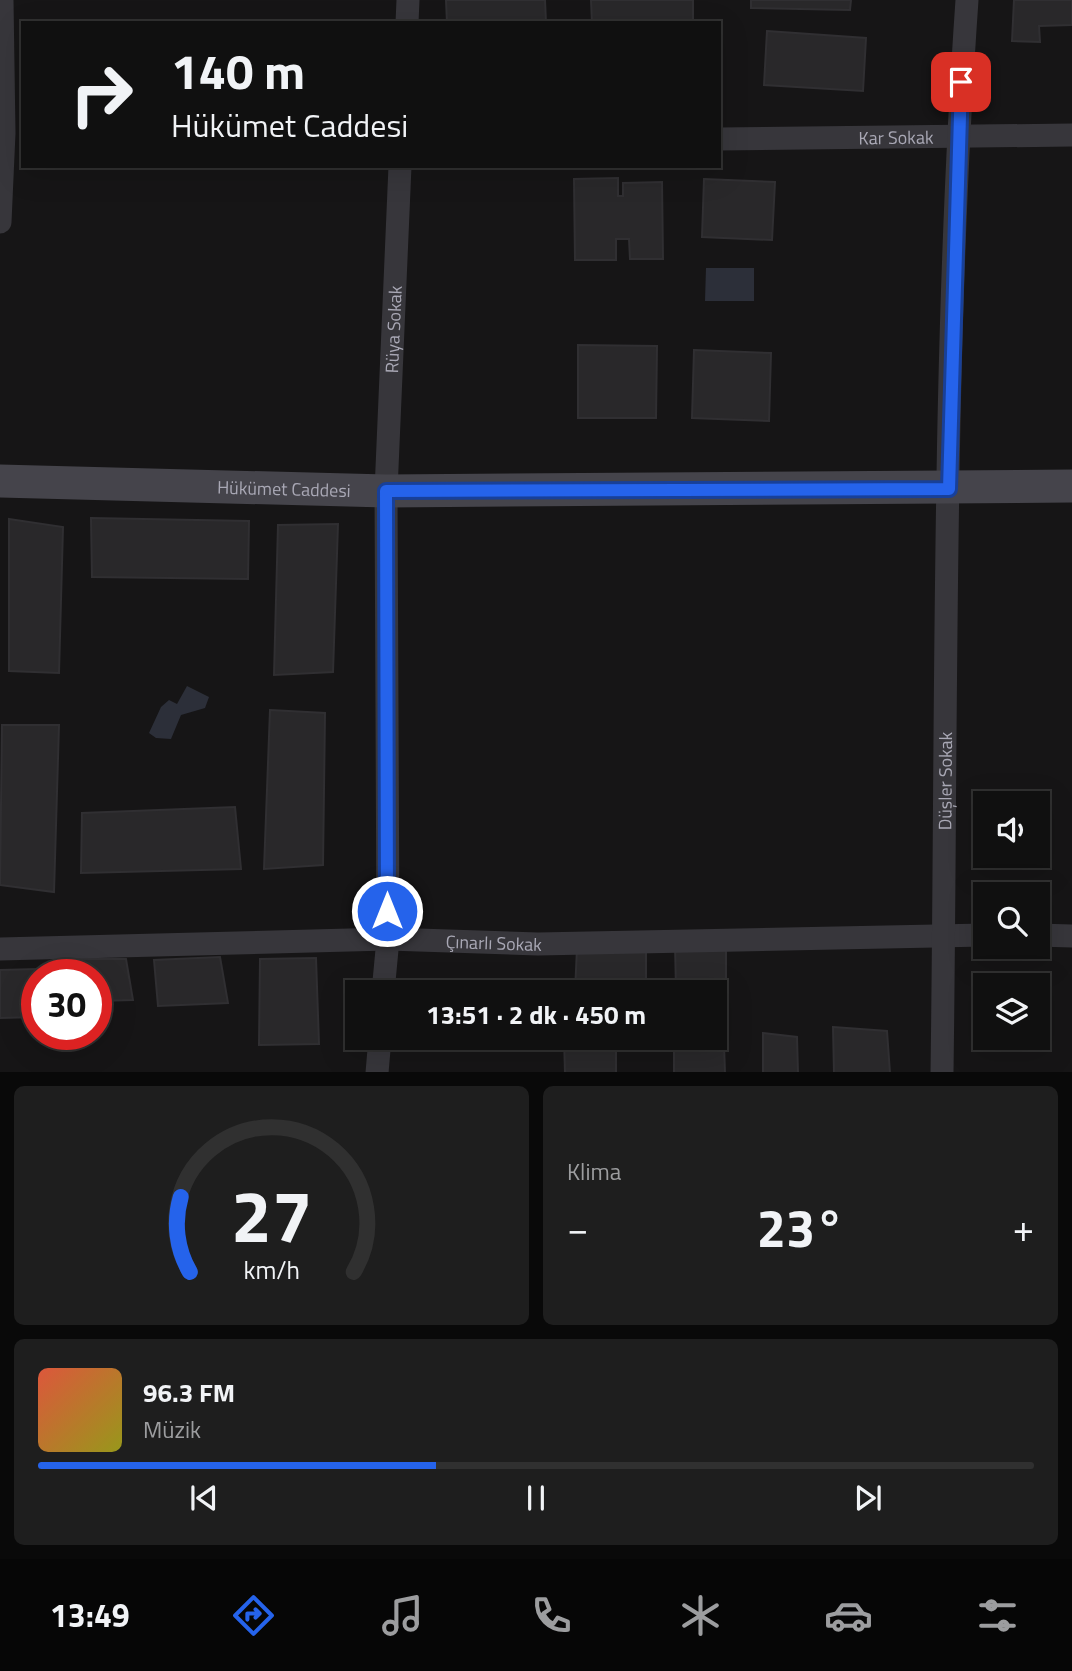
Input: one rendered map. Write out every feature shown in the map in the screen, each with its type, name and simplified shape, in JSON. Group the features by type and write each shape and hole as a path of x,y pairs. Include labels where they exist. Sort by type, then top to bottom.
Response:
{"street":[{"path":"0,222 9,133 2,0"},
{"path":"407,21 408,0"},
{"name":"Düşler Sokak","path":"942,1072 949,489 958,136 967,0"},
{"name":"Kar Sokak","path":"721,139 1072,135"},
{"name":"Rüya Sokak","path":"384,980 388,939 386,491 400,168"},
{"name":"Hükümet Caddesi","path":"0,481 386,491 949,489 1072,486"},
{"name":"Çınarlı Sokak","path":"0,949 388,939 538,944 973,935"},
{"path":"1050,936 1072,936"},
{"path":"377,1072 379,1050"}],"shaded area":[{"path":"706,268 754,268 754,301 705,301"},
{"path":"187,686 209,697 205,708 181,715 171,739 156,738 149,733 161,707 169,700 177,704"}],"building":[{"path":"446,0 545,0 546,21 447,21"},
{"path":"591,0 693,0 693,21 592,21"},
{"path":"751,0 851,0 850,10 751,8"},
{"path":"1014,0 1072,0 1072,25 1039,26 1040,42 1012,41"},
{"path":"767,31 866,38 863,91 764,85"},
{"path":"618,178 618,196 623,196 623,183 662,182 663,259 630,259 629,239 616,239 616,260 575,260 574,179"},
{"path":"704,179 775,182 772,240 702,237"},
{"path":"578,345 657,346 656,418 578,418"},
{"path":"694,350 771,353 769,421 692,418"},
{"path":"91,518 249,521 248,579 92,577"},
{"path":"9,519 63,527 59,673 9,671"},
{"path":"338,524 333,672 274,675 278,525"},
{"path":"270,710 325,713 323,865 264,869"},
{"path":"2,725 59,725 54,892 0,885"},
{"path":"235,807 241,869 81,873 82,813"},
{"path":"675,945 726,945 726,980 676,980"},
{"path":"577,948 646,949 646,980 576,980"},
{"path":"220,957 228,1003 158,1006 154,960"},
{"path":"316,958 319,1044 259,1045 260,959"},
{"path":"112,959 126,959 133,1000 112,1001"},
{"path":"21,969 21,1017 0,1018 0,970"},
{"path":"833,1027 887,1031 890,1072 834,1072"},
{"path":"763,1033 797,1037 798,1072 763,1072"},
{"path":"564,1050 616,1050 616,1072 565,1072"},
{"path":"674,1050 724,1050 725,1072 674,1072"}],"route":[{"path":"387,911 386,491 949,489 961,82"}]}
